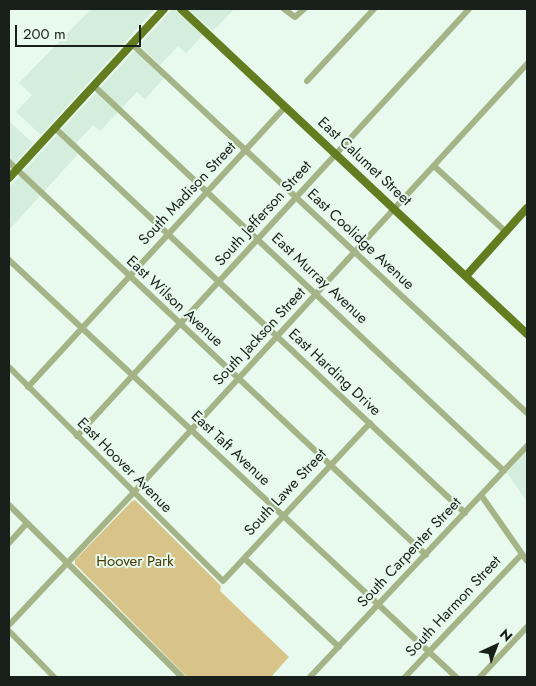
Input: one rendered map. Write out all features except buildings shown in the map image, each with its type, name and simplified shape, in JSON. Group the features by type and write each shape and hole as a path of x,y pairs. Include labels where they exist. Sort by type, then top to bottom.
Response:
{"main road":[{"path":"9,178 164,9"},
{"name":"East Calumet Street","path":"182,9 527,334"},
{"path":"466,276 527,208"}],"street":[{"path":"284,9 296,17 304,9"},
{"path":"307,81 374,9"},
{"name":"South Jefferson Street","path":"77,436 469,9"},
{"name":"East Coolidge Avenue","path":"132,44 527,414"},
{"name":"South Jackson Street","path":"9,625 134,493 527,64"},
{"name":"East Murray Avenue","path":"94,86 504,470"},
{"name":"South Madison Street","path":"28,387 285,107"},
{"name":"East Harding Drive","path":"54,128 465,513"},
{"name":"East Wilson Avenue","path":"9,162 129,277 426,554"},
{"path":"434,166 506,232"},
{"name":"East Taft Avenue","path":"9,260 456,677"},
{"name":"East Hoover Avenue","path":"9,367 223,581"},
{"name":"South Lawe Street","path":"223,581 370,423"},
{"name":"South Carpenter Street","path":"310,677 527,446"},
{"path":"481,495 527,561"},
{"path":"9,505 182,677"},
{"path":"9,544 27,523"},
{"name":"South Harmon Street","path":"405,677 522,554"},
{"path":"244,559 338,647"},
{"path":"480,677 527,627"},
{"path":"9,631 54,677"}],"shaded area":[{"path":"91,9 155,9 41,135 16,112 32,95 19,83"},
{"path":"172,9 176,10 203,35 186,53 178,46 160,65 143,49 141,44"},
{"path":"188,9 234,9 213,31"},
{"path":"136,51 165,77 145,99 137,92 100,131 93,125 72,148 78,154 9,230 9,187 132,53"},
{"path":"9,121 33,143 9,170"},
{"path":"527,450 527,502 507,473"}],"green space":[{"name":"Hoover Park","path":"135,500 221,586 220,591 289,657 271,677 187,677 75,564 75,560"}]}
